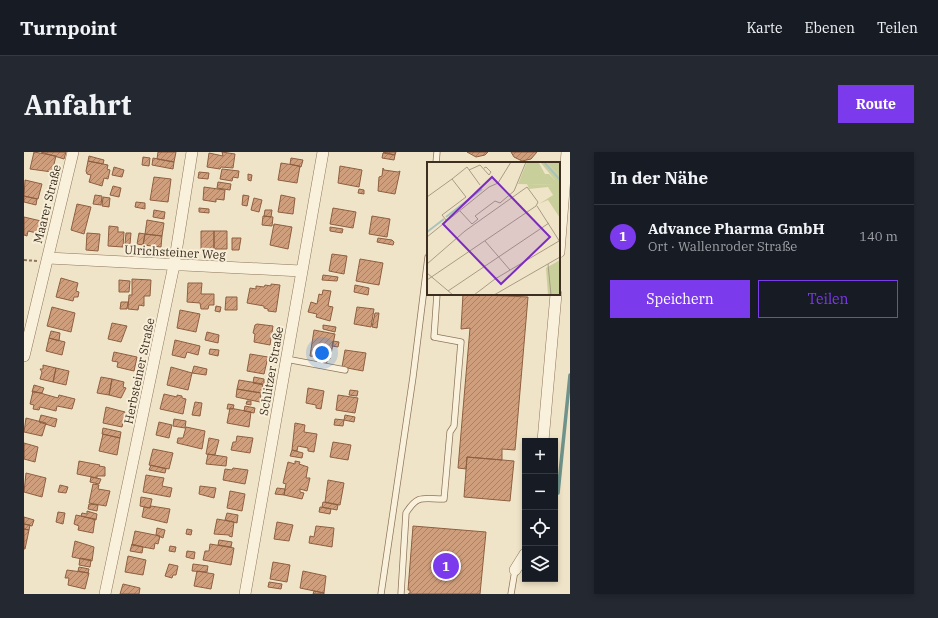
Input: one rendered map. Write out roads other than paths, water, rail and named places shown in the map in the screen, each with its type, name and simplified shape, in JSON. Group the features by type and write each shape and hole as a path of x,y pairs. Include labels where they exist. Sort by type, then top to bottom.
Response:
{"street":[{"name":"Maarer Straße","path":"24,356 73,152"},
{"name":"Herbsteiner Straße","path":"105,594 174,265 192,152"},
{"name":"Schlitzer Straße","path":"245,594 323,152"},
{"path":"560,243 567,183 567,152"},
{"name":"Ulrichsteiner Weg","path":"48,258 301,271"},
{"path":"543,438 556,295"},
{"path":"515,570 522,559"}],"lane":[{"path":"436,162 437,152"},
{"path":"381,594 413,377 427,265"},
{"path":"401,594 406,513 413,502 418,499 444,499 450,432 454,426 461,342 434,337 437,295"},
{"path":"286,359 345,370"},
{"path":"511,594 515,570"}],"waterway":[{"path":"558,493 570,375"}],"place":[{"name":"Advance Pharma GmbH","path":"446,566"}]}
